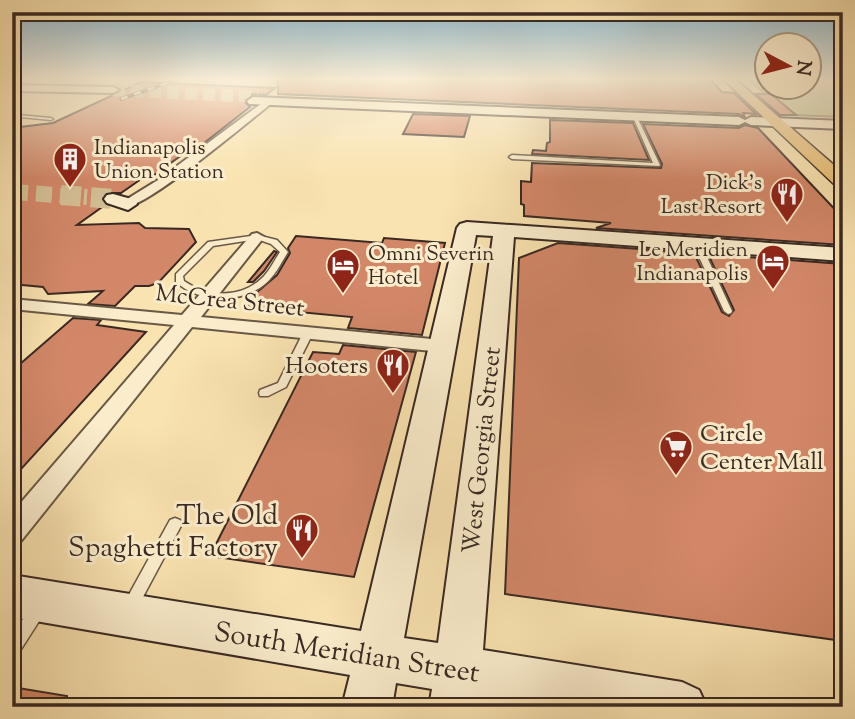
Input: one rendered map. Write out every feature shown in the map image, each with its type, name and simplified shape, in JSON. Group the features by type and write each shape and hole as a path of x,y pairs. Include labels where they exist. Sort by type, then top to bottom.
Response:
{"main road":[{"path":"522,112 843,125"},
{"path":"764,112 843,183"},
{"name":"West Georgia Street","path":"367,707 467,228 504,231 456,688"},
{"path":"504,231 843,255"},
{"name":"South Meridian Street","path":"28,598 378,656 456,688 682,707"}],"street":[{"path":"121,202 162,183 246,112"},
{"path":"12,533 257,237"},
{"name":"McCrea Street","path":"12,304 442,346"}],"lane":[{"path":"12,118 20,116 51,119"},
{"path":"512,157 657,165 635,117"},
{"path":"257,237 274,242 284,252 262,283 244,291 208,296 189,290 180,282 179,276 211,244 257,237"},
{"path":"697,244 728,311"},
{"path":"264,393 282,385 308,333"},
{"path":"125,615 175,524"},
{"path":"12,648 28,598"}],"green space":[{"path":"787,112 843,112 843,117 791,115"}],"building":[{"name":"Indianapolis Union Station","path":"78,112 244,112 199,147 193,147 150,178 144,177 121,193 105,193 101,199 105,205 77,225 139,223 145,228 189,229 196,242 158,283 135,286 115,306 88,304 103,291 48,294 43,287 12,284 12,128 53,123"},
{"path":"683,112 753,112 756,114 743,113 745,117 739,114"},
{"path":"776,112 792,112 796,115 780,115"},
{"path":"413,114 470,116 464,137 403,134"},
{"path":"550,120 633,123 649,160 532,154 533,150 546,151 547,143 550,142"},
{"path":"643,124 739,128 745,125 758,128 843,218 843,245 596,228 611,223 524,216 521,181 531,182 532,163 661,168 662,164"},
{"name":"Omni Severin Hotel","path":"296,236 382,243 384,238 445,243 422,335 348,328 352,317 246,307 256,293 277,275"},
{"name":"Circle Center Mall","path":"558,243 694,253 722,312 729,316 734,310 708,254 843,264 843,641 505,594 519,258"},
{"path":"274,251 277,252 264,271 253,282 248,282"},
{"path":"73,318 101,320 97,325 146,332 12,479 12,371"},
{"path":"343,345 416,352 354,577 210,556 313,352 339,354"},
{"path":"12,687 67,696 66,707 12,707"}],"tunnel":[{"path":"12,192 87,197"},
{"path":"61,195 87,197"},
{"path":"87,197 113,199"}],"place":[{"name":"Indianapolis Union Station","path":"70,189"},
{"name":"Dick's Last Resort","path":"787,224"},
{"name":"Le Meridien Indianapolis","path":"773,291"},
{"name":"Omni Severin Hotel","path":"343,295"},
{"name":"Hooters","path":"393,395"},
{"name":"Circle Center Mall","path":"676,477"},
{"name":"The Old Spaghetti Factory","path":"302,560"}]}
